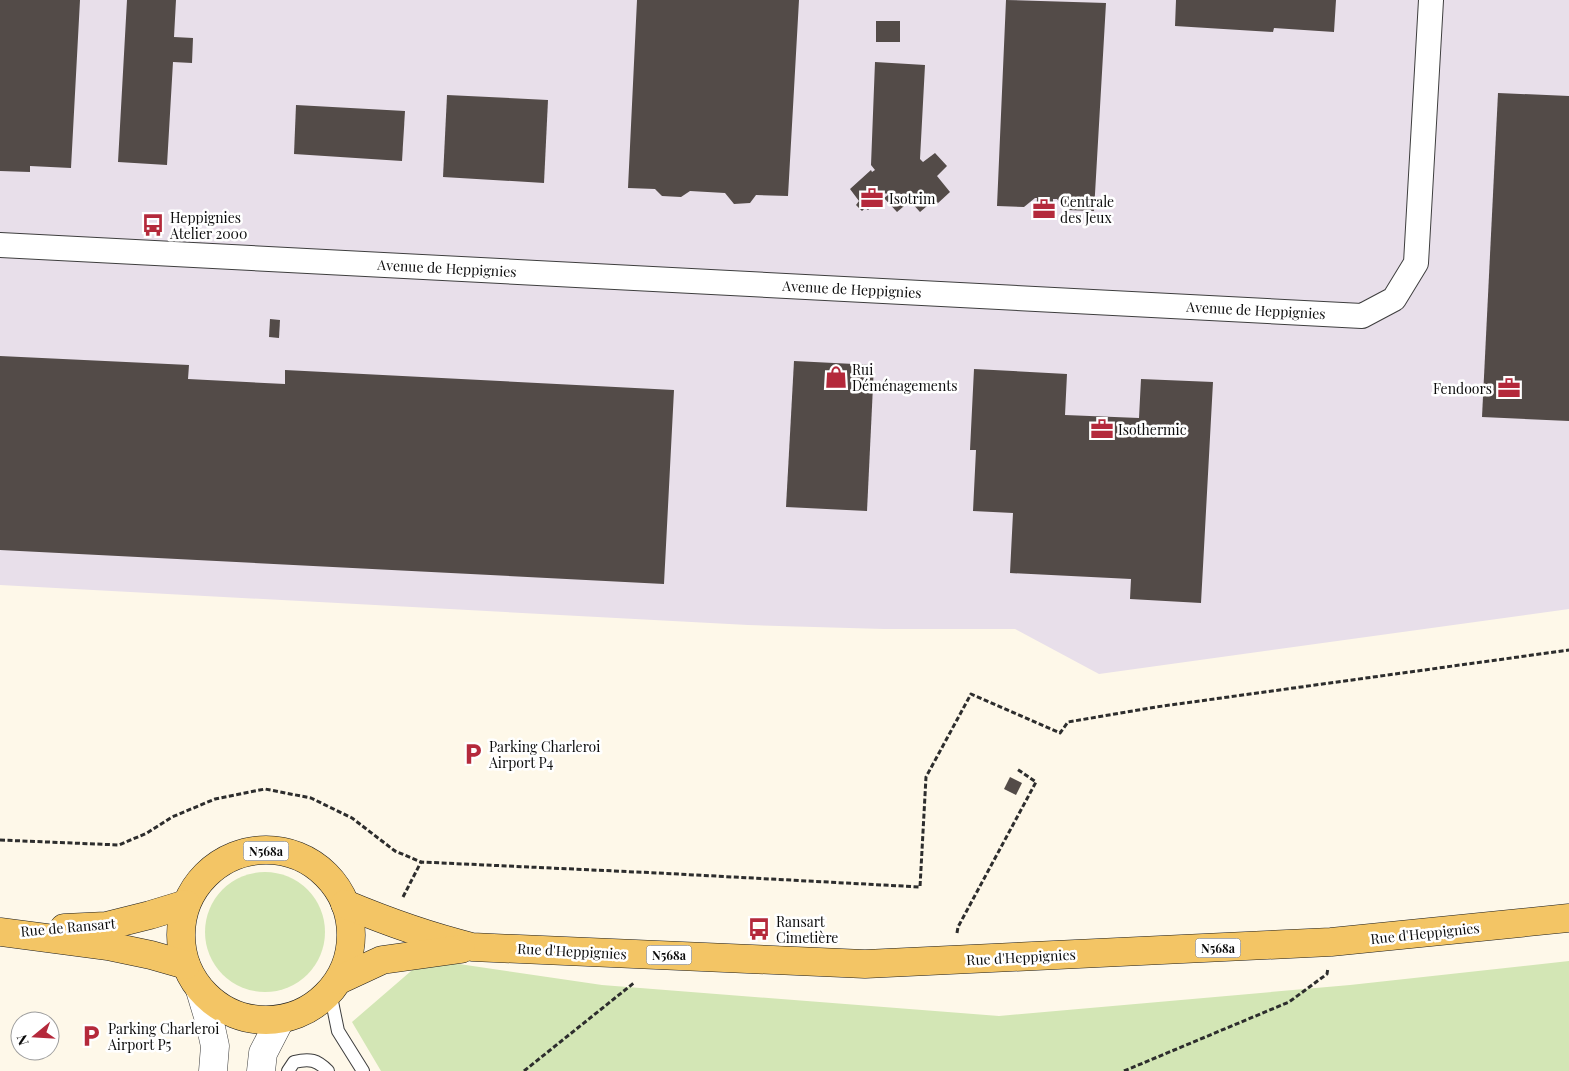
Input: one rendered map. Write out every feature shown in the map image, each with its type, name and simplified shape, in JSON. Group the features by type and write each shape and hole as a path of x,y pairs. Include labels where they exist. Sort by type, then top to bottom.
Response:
{"main road":[{"name":"N568a","path":"251,851 280,851 308,861 331,879 345,904 351,930 349,956 335,986 307,1010 280,1020 250,1020 222,1009 200,990 186,965 180,933 186,904 202,879 224,861 251,851"},
{"name":"Rue de Ransart","path":"4,932 106,926 186,904"},
{"name":"Rue d'Heppignies","path":"345,904 429,936 472,947"},
{"name":"Rue d'Heppignies","path":"335,986 382,960 472,947 865,964 1331,942 1569,918"},
{"name":"Rue de Ransart","path":"4,932 108,946 186,965"}],"street":[{"name":"Avenue de Heppignies","path":"0,245 1362,316 1394,299 1416,263 1431,0"},
{"path":"200,990 215,1046 213,1071"},
{"path":"262,1071 263,1054 280,1020"}],"lane":[{"path":"335,986 338,1031 363,1071"},
{"path":"288,1071 294,1062 305,1059 320,1062 328,1071"}],"path":[{"path":"0,840 119,845 147,833 172,817 215,799 266,789 312,798 352,818 396,851 421,862 920,887 926,777 971,694 1060,734 1068,722 1156,707 1569,650"},
{"path":"952,960 958,927 1036,782 1017,769"},
{"path":"401,900 421,862"},
{"path":"1124,1071 1289,1002 1327,974 1331,942"}],"shaded area":[{"path":"0,0 1569,0 1569,609 1099,674 1015,629 884,629 748,625 0,585"}],"green space":[{"path":"265,872 288,876 308,889 321,909 325,932 321,955 308,975 288,988 265,992 242,988 222,975 209,955 205,932 209,909 222,889 242,876"},
{"path":"425,959 602,985 999,1016 1350,985 1569,961 1569,1071 381,1071 352,1022"}],"building":[{"path":"0,0 80,0 71,168 30,166 30,172 0,171"},
{"path":"127,0 176,0 174,37 193,38 192,63 173,62 167,165 118,162"},
{"path":"637,0 799,0 788,196 756,195 750,203 734,204 725,193 690,191 681,197 662,196 655,189 628,188"},
{"path":"1006,0 1106,3 1094,211 1066,210 1057,199 1053,199 1053,219 1036,218 1037,198 1024,207 997,206"},
{"path":"1176,0 1336,0 1334,32 1274,28 1273,32 1175,26"},
{"path":"876,21 900,21 900,42 876,42"},
{"path":"875,62 925,65 920,159 923,162 935,153 947,166 937,176 950,192 937,204 934,200 920,212 910,201 897,212 884,198 888,195 886,193 868,210 865,208 862,211 856,205 859,201 850,189 871,170 872,172 875,170 871,165"},
{"path":"1498,93 1569,96 1569,421 1482,417"},
{"path":"447,95 548,100 544,183 443,177"},
{"path":"296,105 405,111 402,161 294,154"},
{"path":"270,319 280,320 279,338 269,337"},
{"path":"0,356 189,365 188,379 285,384 285,370 674,390 664,584 0,550"},
{"path":"794,361 874,365 867,511 786,507"},
{"path":"974,369 1067,374 1065,415 1139,418 1141,379 1213,382 1201,603 1130,599 1131,579 1010,573 1013,513 973,511 976,450 970,450"},
{"path":"1010,777 1022,783 1016,795 1004,789"}],"place":[{"name":"Isotrim","path":"872,198"},
{"name":"Centrale des Jeux","path":"1044,209"},
{"name":"Heppignies Atelier 2000","path":"153,225"},
{"name":"Rui Déménagements","path":"836,377"},
{"name":"Fendoors","path":"1509,388"},
{"name":"Isothermic","path":"1102,429"},
{"name":"Parking Charleroi Airport P4","path":"473,754"},
{"name":"Ransart Cimetière","path":"759,929"},
{"name":"Parking Charleroi Airport P5","path":"91,1036"}]}
